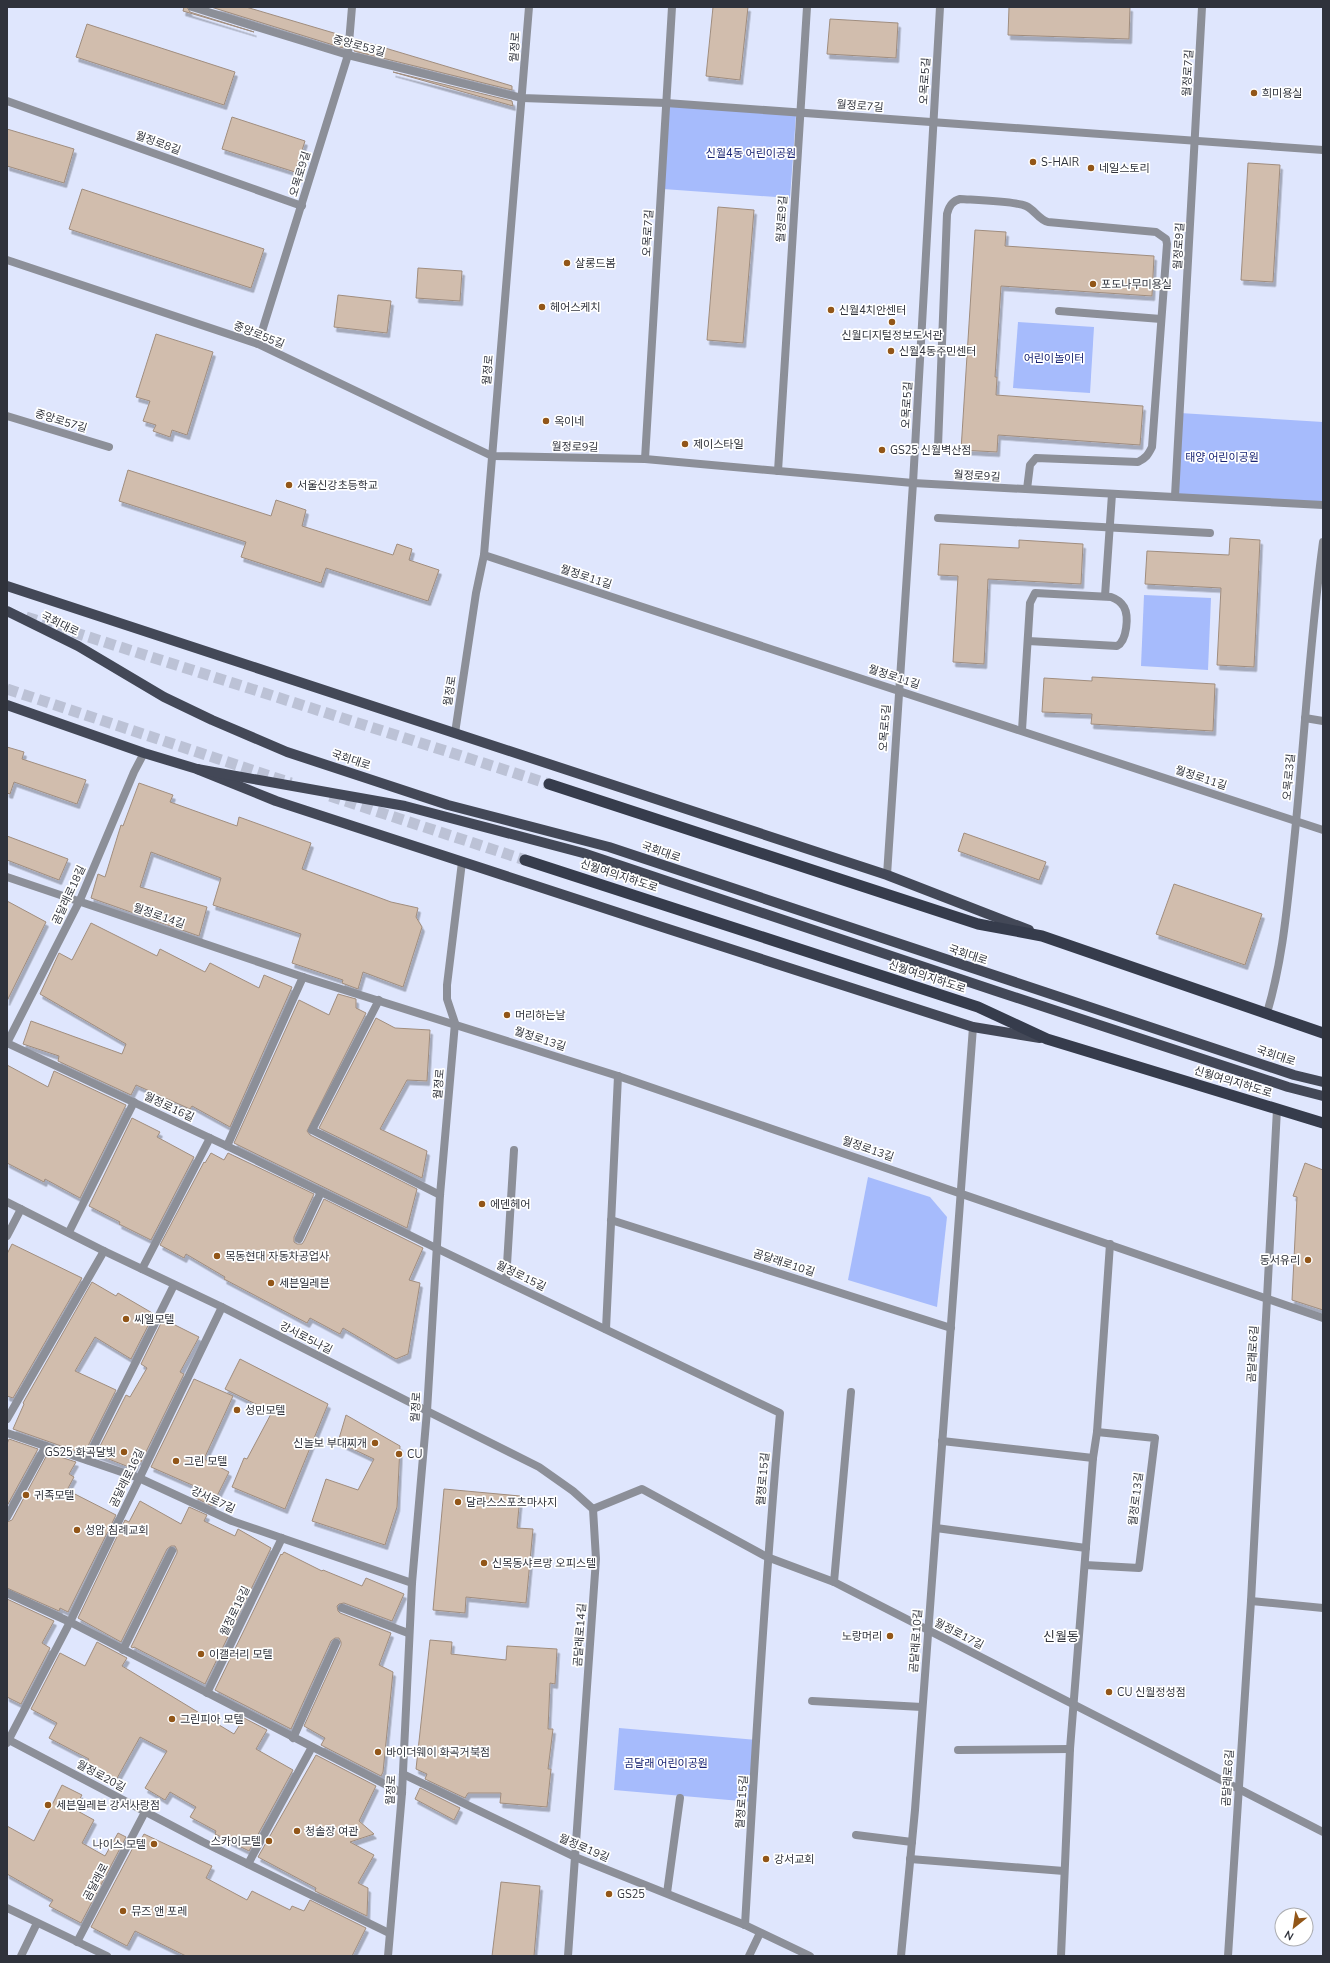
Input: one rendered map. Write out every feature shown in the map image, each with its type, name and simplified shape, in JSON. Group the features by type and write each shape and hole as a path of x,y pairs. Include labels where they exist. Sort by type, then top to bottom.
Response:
{"highway":[{"path":"549,784 978,924 1042,936 1323,1032"},
{"name":"신월여의지하도로","path":"525,860 978,1007 1047,1039 1322,1123"}],"main road":[{"path":"7,586 887,875 1042,936"},
{"name":"국회대로","path":"7,611 78,646 164,697 212,720 287,752 448,805 609,848 986,974 1287,1072 1323,1082"},
{"path":"7,705 144,753 197,769 276,802 973,1027 1047,1039"},
{"path":"197,769 405,806 583,853 996,992 1288,1087 1323,1096"}],"street":[{"name":"중앙로53길","path":"192,7 348,56 522,98"},
{"name":"오목로9길","path":"258,344 348,56 352,7"},
{"name":"월정로","path":"455,733 476,593 484,555 529,7"},
{"name":"오목로7길","path":"645,459 672,7"},
{"name":"월정로9길","path":"778,471 799,112 807,7"},
{"name":"오목로5길","path":"887,875 913,483 940,7"},
{"name":"월정로7길","path":"1196,141 1202,7"},
{"name":"월정로7길","path":"522,98 666,103 1323,150"},
{"name":"월정로8길","path":"7,101 302,206"},
{"name":"월정로9길","path":"1175,496 1196,141"},
{"path":"938,446 947,214 950,204 960,199 1021,205 1031,209 1042,220 1048,222 1156,232 1166,239 1167,244 1152,447 1147,457 1138,462 1036,458 1030,465 1027,489"},
{"name":"중앙로55길","path":"7,260 258,344 492,456"},
{"path":"1059,311 1161,319"},
{"name":"중앙로57길","path":"7,416 109,447"},
{"name":"월정로9길","path":"492,456 645,459 913,483 1323,505"},
{"path":"1105,596 1112,494"},
{"path":"938,518 1210,533"},
{"name":"오목로3길","path":"1267,1013 1277,978 1283,946 1296,821 1314,610 1323,542"},
{"name":"월정로11길","path":"484,555 1022,730 1323,830"},
{"path":"1022,730 1030,603 1035,593 1105,596 1116,599 1125,609 1125,635 1121,644 1117,646 1028,641"},
{"path":"1305,718 1323,721"},
{"name":"곰달래로18길","path":"7,1043 80,900 144,753"},
{"name":"월정로","path":"388,1956 402,1792 408,1633 427,1411 438,1249 440,1196 455,1023 447,999 447,985 462,862"},
{"name":"월정로14길","path":"7,876 303,977 455,1023"},
{"path":"227,1146 303,977"},
{"path":"379,1000 312,1130 440,1196"},
{"name":"월정로13길","path":"455,1023 618,1076 1323,1318"},
{"name":"곰달래로10길","path":"901,1956 912,1842 973,1027"},
{"name":"월정로16길","path":"7,1043 227,1146 438,1249"},
{"path":"606,1329 618,1076"},
{"path":"69,1232 134,1102"},
{"name":"곰달래로6길","path":"1228,1956 1251,1601 1277,1109"},
{"path":"142,1269 210,1138"},
{"path":"506,1281 514,1150"},
{"path":"299,1239 321,1192"},
{"name":"강서로5나길","path":"7,1202 104,1251 222,1307 427,1411"},
{"path":"7,1236 21,1209"},
{"name":"곰달래로10길","path":"611,1220 951,1328"},
{"path":"1061,1956 1070,1749 1093,1458 1097,1432 1110,1244"},
{"name":"월정로15길","path":"438,1249 780,1413 768,1557 758,1740 744,1925"},
{"path":"7,1420 104,1251"},
{"path":"87,1460 174,1285"},
{"name":"곰달래로16길","path":"8,1740 70,1622 222,1307"},
{"path":"834,1582 851,1392"},
{"path":"427,1411 539,1467 573,1491 593,1509"},
{"name":"월정로13길","path":"1085,1565 1139,1568 1155,1438 1097,1432"},
{"name":"강서로7길","path":"7,1433 139,1478 232,1521 412,1583"},
{"path":"942,1441 1093,1458"},
{"path":"7,1516 46,1446"},
{"name":"월정로17길","path":"593,1509 642,1489 768,1557 834,1582 1323,1832"},
{"name":"곰달래로14길","path":"568,1956 596,1559 593,1509"},
{"path":"936,1528 1086,1548"},
{"name":"월정로18길","path":"207,1693 282,1538"},
{"path":"123,1650 172,1551"},
{"path":"7,1593 70,1622 293,1738 402,1792"},
{"path":"1251,1601 1323,1608"},
{"path":"342,1608 408,1633"},
{"path":"293,1738 336,1643"},
{"path":"812,1701 922,1707"},
{"name":"월정로20길","path":"8,1740 145,1812 390,1933"},
{"path":"248,1864 312,1747"},
{"path":"958,1750 1070,1749"},
{"name":"월정로19길","path":"403,1774 575,1857 744,1925 810,1956"},
{"path":"667,1893 680,1798"},
{"name":"곰달래로","path":"77,1942 145,1812"},
{"path":"856,1835 912,1842"},
{"path":"910,1859 1064,1871"},
{"path":"7,1908 107,1956"},
{"path":"21,1956 37,1923"},
{"path":"749,1956 760,1933"}],"green space":[{"name":"신월4동 어린이공원","path":"668,105 796,115 790,198 663,189"},
{"name":"어린이놀이터","path":"1018,322 1094,327 1090,393 1013,388"},
{"name":"태양 어린이공원","path":"1180,413 1323,422 1323,505 1175,496"},
{"path":"1144,595 1211,598 1208,670 1141,666"},
{"path":"868,1177 930,1197 947,1217 937,1307 848,1280"},
{"name":"곰달래 어린이공원","path":"619,1728 757,1740 752,1802 614,1790"}],"building":[{"path":"184,7 187,7 190,12 254,32 183,11"},
{"path":"211,7 246,7 344,36 343,48"},
{"path":"713,7 748,7 740,80 706,76"},
{"path":"1009,7 1130,7 1129,39 1008,35"},
{"path":"830,19 898,23 896,58 827,54"},
{"path":"87,24 235,72 224,105 76,57"},
{"path":"355,39 512,86 512,90 354,51"},
{"path":"393,72 512,101 513,106"},
{"path":"232,117 305,141 295,172 222,149"},
{"path":"7,129 74,149 64,183 7,166"},
{"path":"1248,163 1280,165 1273,282 1241,280"},
{"path":"82,189 264,249 251,288 69,229"},
{"path":"718,207 754,210 743,343 707,340"},
{"path":"975,230 1006,232 1005,246 1154,256 1152,296 1001,286 995,377 997,377 996,395 1143,406 1140,445 998,435 997,452 961,450"},
{"path":"418,268 462,271 460,301 416,298"},
{"path":"338,295 391,301 387,333 334,327"},
{"path":"156,334 213,352 187,435 172,430 170,437 153,431 156,425 143,421 150,401 136,397"},
{"path":"128,470 271,516 276,500 306,510 302,526 393,555 397,544 412,549 409,560 439,570 428,601 326,568 321,583 241,557 246,542 119,501"},
{"path":"1230,538 1260,540 1254,667 1217,665 1221,588 1145,584 1147,551 1229,555"},
{"path":"1019,540 1083,544 1081,584 988,579 984,664 953,662 958,576 938,575 940,544 1019,548"},
{"path":"1092,677 1215,684 1213,731 1091,724 1092,714 1042,712 1044,678 1092,681"},
{"path":"7,747 24,752 22,759 86,780 77,804 14,782 10,794 7,793"},
{"path":"139,783 173,795 170,802 237,826 239,817 311,843 302,869 391,902 418,908 416,917 422,927 403,987 363,972 358,989 342,983 343,980 292,963 301,934 213,905 221,878 151,852 140,887 207,907 199,936 91,898 98,874 105,877 121,825 123,826"},
{"path":"964,833 1046,862 1039,880 958,851"},
{"path":"7,836 68,859 59,880 7,860"},
{"path":"1174,884 1262,914 1245,965 1156,934"},
{"path":"7,901 46,922 7,1001"},
{"path":"91,923 157,956 160,949 205,972 210,963 259,988 264,975 292,987 230,1127 192,1106 190,1109 136,1085 131,1095 58,1061 59,1056 23,1044 31,1021 122,1054 126,1044 40,994 59,953 72,960"},
{"path":"338,994 356,999 356,1008 366,1013 307,1131 310,1135 417,1189 407,1228 234,1143 299,1000 329,1015"},
{"path":"376,1018 395,1028 430,1030 427,1081 407,1080 380,1129 427,1151 422,1178 319,1128"},
{"path":"7,1065 48,1087 54,1071 126,1105 80,1198 45,1179 44,1182 7,1163"},
{"path":"132,1118 160,1132 157,1137 194,1157 151,1240 119,1224 120,1222 89,1206"},
{"path":"211,1153 224,1160 228,1153 314,1194 294,1237 294,1242 297,1244 302,1244 304,1241 324,1199 423,1248 409,1280 420,1283 408,1354 396,1359 343,1328 340,1334 310,1318 307,1323 224,1279 225,1277 186,1254 184,1258 160,1245 204,1162 205,1163"},
{"name":"동서유리","path":"1305,1163 1323,1170 1323,1310 1292,1300 1297,1197 1293,1196"},
{"path":"12,1244 82,1278 13,1398 7,1396 7,1254"},
{"path":"92,1282 116,1296 118,1293 154,1314 131,1359 95,1337 75,1371 116,1390 86,1450 83,1449 81,1453 13,1429 24,1404 23,1403"},
{"path":"163,1319 199,1337 180,1372 184,1374 141,1462 137,1460 134,1469 96,1454 126,1395 130,1397 147,1368 141,1364"},
{"path":"240,1359 328,1404 285,1509 232,1487 244,1458 247,1459 272,1412 225,1389"},
{"path":"194,1379 233,1396 204,1459 229,1472 212,1506 194,1497 199,1488 151,1467"},
{"path":"346,1415 400,1446 397,1507 385,1545 312,1521 326,1479 358,1490 374,1459 338,1442"},
{"path":"9,1439 38,1449 7,1506 7,1444"},
{"path":"48,1453 76,1462 69,1474 74,1477 67,1490 116,1515 68,1612 60,1608 59,1611 7,1588 7,1522 12,1520"},
{"name":"신목동샤르망 오피스텔","path":"444,1489 520,1496 517,1528 533,1529 526,1603 466,1597 465,1613 433,1610"},
{"path":"140,1501 181,1524 189,1507 207,1515 204,1521 235,1536 238,1529 271,1548 205,1684 134,1647 131,1647 177,1553 175,1546 171,1546 167,1549 121,1642 78,1618 125,1520 129,1522"},
{"path":"284,1552 322,1571 323,1570 362,1586 366,1578 404,1594 392,1621 344,1603 337,1606 340,1613 391,1633 379,1665 393,1672 383,1772 381,1776 321,1745 325,1738 304,1726 341,1645 339,1638 335,1638 331,1641 291,1729 215,1690 281,1554 282,1555"},
{"path":"7,1599 54,1621 42,1643 50,1648 21,1704 7,1697"},
{"path":"430,1640 452,1642 451,1654 506,1660 507,1646 557,1649 555,1684 550,1683 548,1729 553,1729 548,1769 551,1769 547,1807 500,1803 501,1793 468,1793 465,1798 425,1779 427,1774 416,1769"},
{"path":"97,1642 127,1658 122,1666 234,1734 244,1718 267,1730 256,1749 293,1770 249,1851 215,1834 216,1831 190,1817 196,1807 170,1792 165,1800 145,1788 167,1751 140,1737 116,1780 86,1764 89,1759 49,1738 57,1723 31,1709 60,1653 85,1666"},
{"path":"316,1755 376,1786 359,1821 374,1834 350,1842 374,1855 358,1883 368,1888 367,1916 315,1891 316,1888 258,1857"},
{"path":"62,1785 82,1795 74,1809 94,1820 82,1843 105,1856 118,1833 126,1837 81,1923 49,1906 53,1900 7,1874 7,1826 34,1841"},
{"path":"420,1788 460,1808 454,1820 415,1799"},
{"path":"144,1834 212,1866 206,1878 247,1900 252,1891 290,1910 292,1906 304,1911 310,1900 366,1928 352,1956 186,1956 135,1931 127,1946 91,1927 136,1842 139,1843"},
{"path":"501,1882 540,1886 534,1956 492,1956"}],"tunnel":[{"path":"26,617 549,784"},
{"path":"7,689 291,783"},
{"path":"330,796 525,860"}],"place":[{"name":"희미용실","path":"1254,93"},
{"name":"S-HAIR","path":"1033,162"},
{"name":"네일스토리","path":"1091,168"},
{"name":"살롱드봄","path":"567,263"},
{"name":"포도나무미용실","path":"1093,284"},
{"name":"헤어스케치","path":"542,307"},
{"name":"신월4치안센터","path":"831,310"},
{"name":"신월디지털정보도서관","path":"892,322"},
{"name":"신월4동주민센터","path":"891,351"},
{"name":"옥이네","path":"546,421"},
{"name":"제이스타일","path":"685,444"},
{"name":"GS25 신월벽산점","path":"882,450"},
{"name":"서울신강초등학교","path":"289,485"},
{"name":"머리하는날","path":"507,1015"},
{"name":"에덴헤어","path":"482,1204"},
{"name":"목동현대 자동차공업사","path":"217,1256"},
{"name":"동서유리","path":"1308,1260"},
{"name":"세븐일레븐","path":"271,1283"},
{"name":"씨엘모텔","path":"126,1319"},
{"name":"성민모텔","path":"237,1410"},
{"name":"신놀보 부대찌개","path":"375,1443"},
{"name":"GS25 화곡달빛","path":"124,1452"},
{"name":"CU","path":"399,1454"},
{"name":"그린 모텔","path":"176,1461"},
{"name":"귀족모텔","path":"26,1495"},
{"name":"달라스스포츠마사지","path":"458,1502"},
{"name":"성암 침례교회","path":"77,1530"},
{"name":"신목동샤르망 오피스텔","path":"484,1563"},
{"name":"노랑머리","path":"890,1636"},
{"name":"이갤러리 모텔","path":"201,1654"},
{"name":"CU 신월정성점","path":"1109,1692"},
{"name":"그린피아 모텔","path":"172,1719"},
{"name":"바이더웨이 화곡거북점","path":"378,1752"},
{"name":"세븐일레븐 강서사랑점","path":"48,1805"},
{"name":"청솔장 여관","path":"297,1831"},
{"name":"스카이모텔","path":"269,1841"},
{"name":"나이스 모텔","path":"154,1844"},
{"name":"강서교회","path":"766,1859"},
{"name":"GS25","path":"609,1894"},
{"name":"뮤즈 앤 포레","path":"123,1911"}],"district":[{"name":"신월동","path":"1061,1637"}]}
